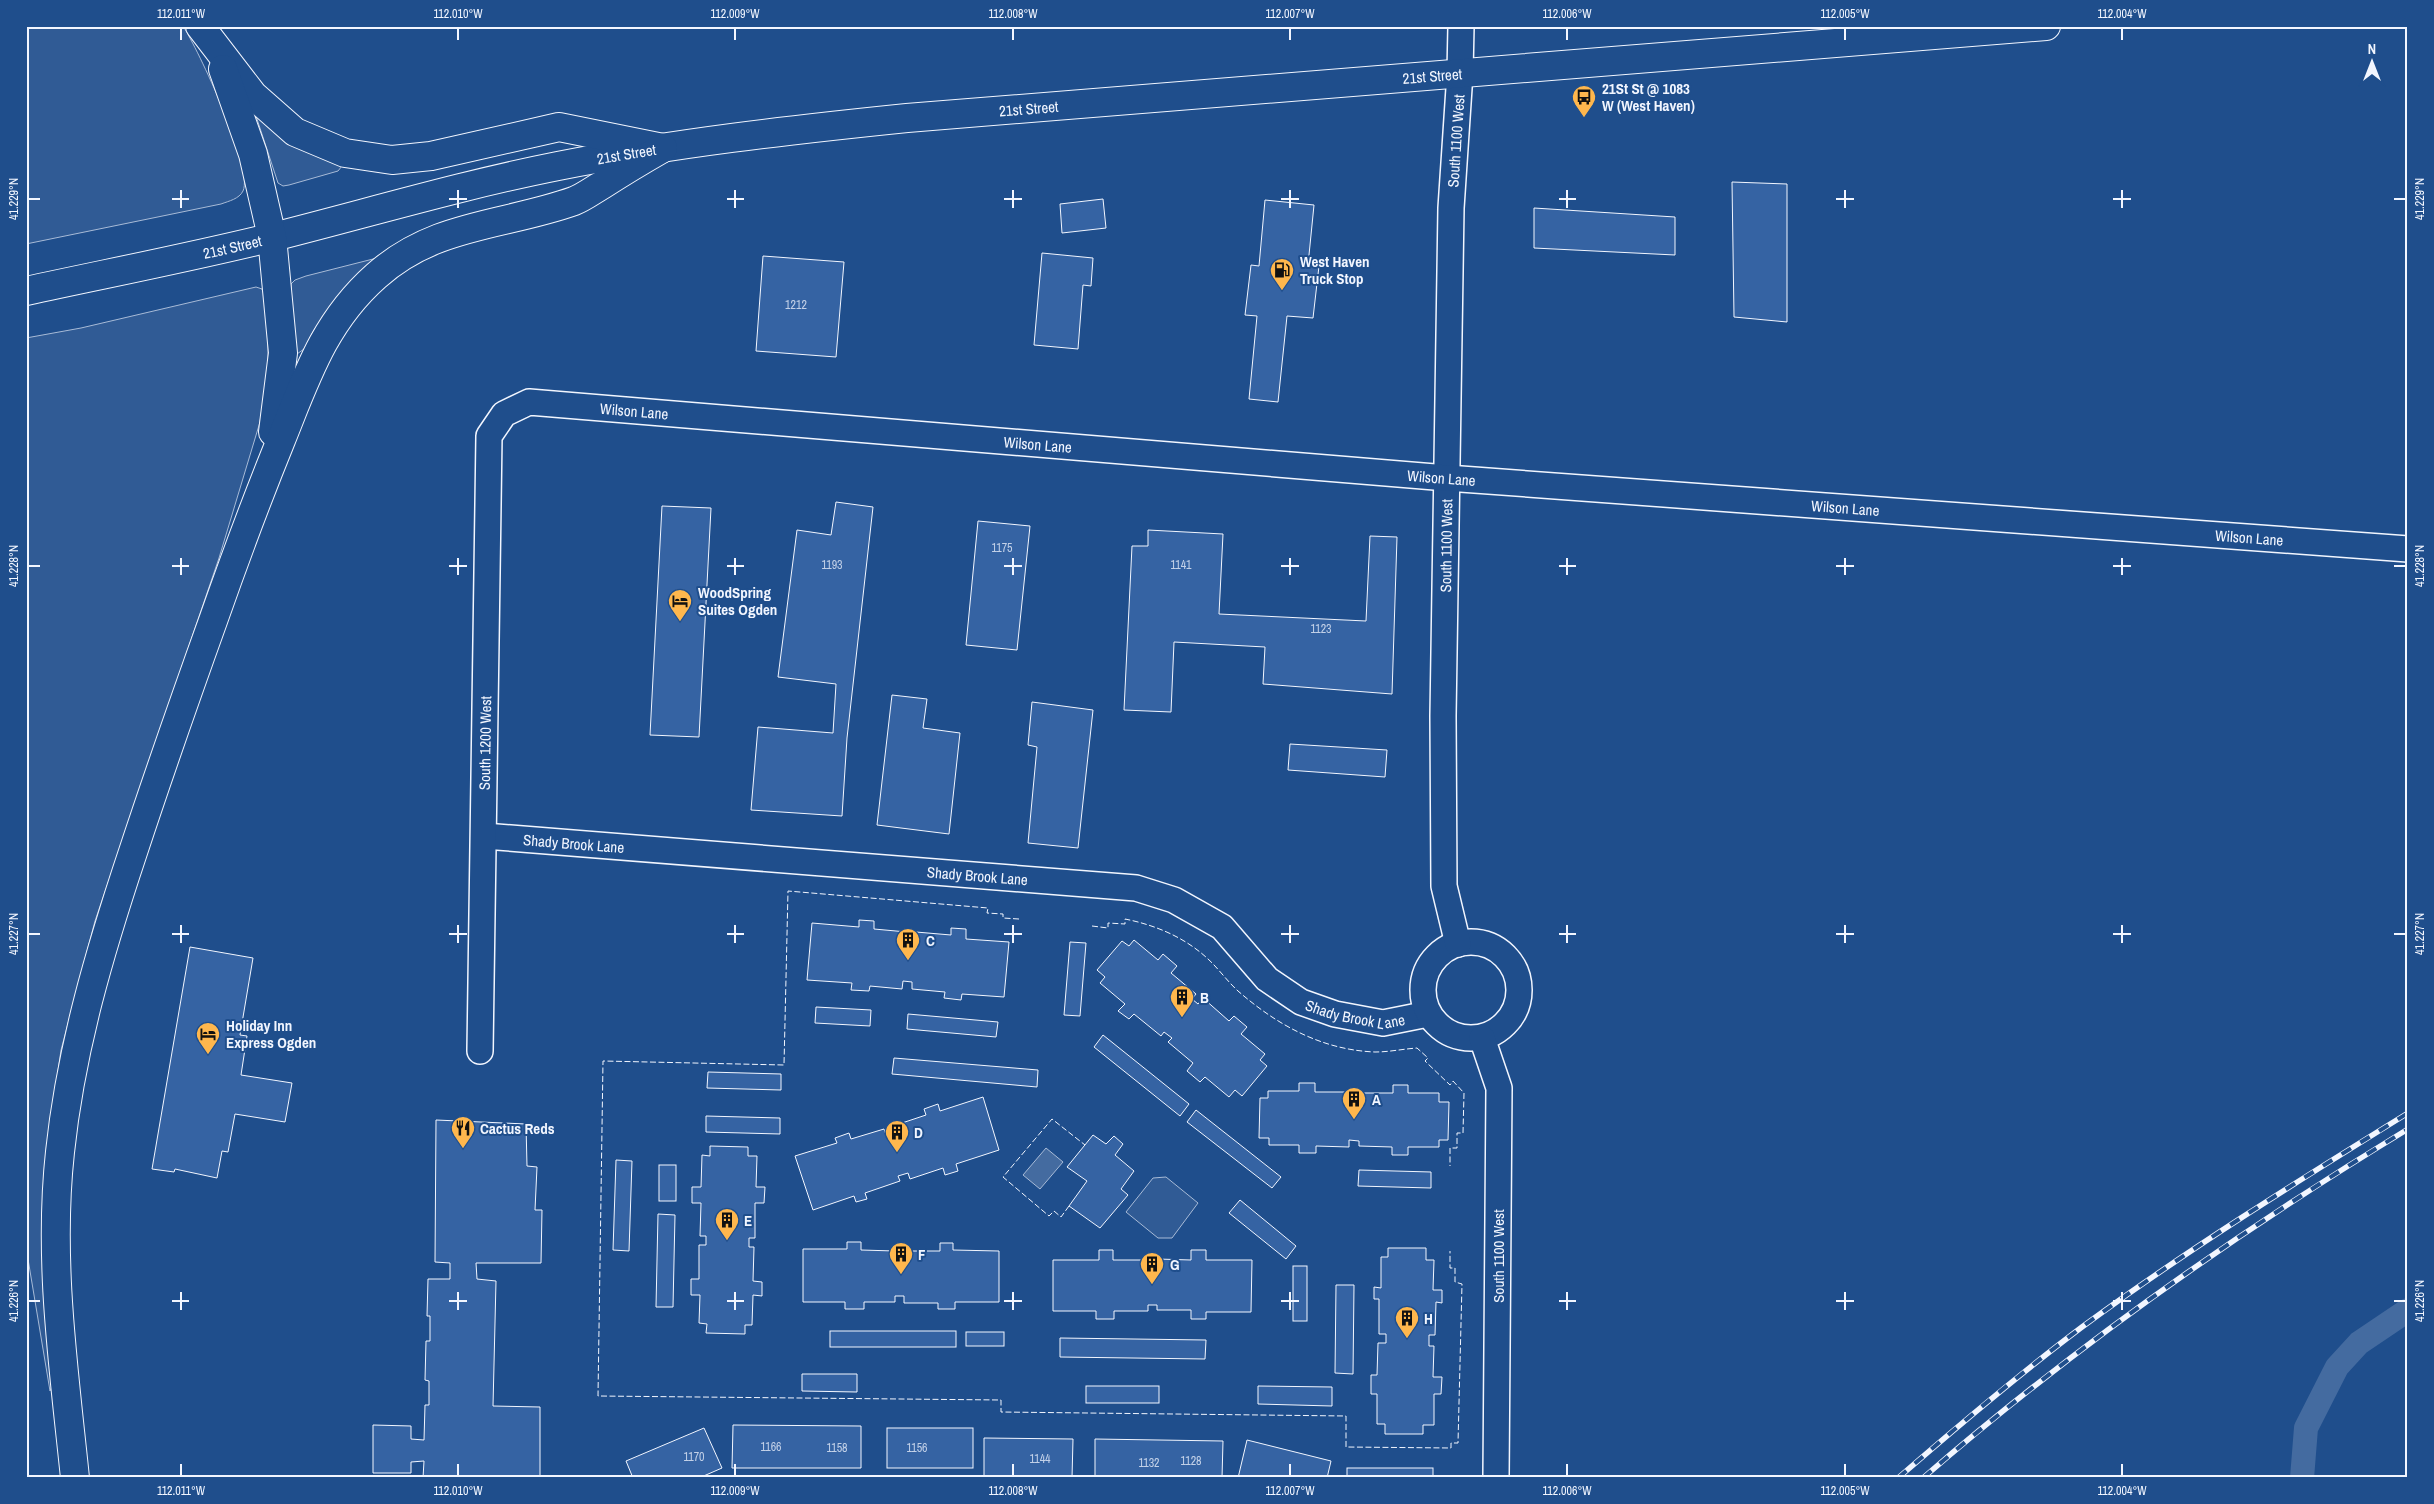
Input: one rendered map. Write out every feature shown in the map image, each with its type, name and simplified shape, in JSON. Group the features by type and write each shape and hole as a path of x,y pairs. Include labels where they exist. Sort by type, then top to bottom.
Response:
{"main road":[{"name":"21st Street","path":"26,292 272,237 428,196 558,166 663,148 799,129 907,118 2046,26"},
{"path":"207,35 253,95 295,132 345,153 392,160 431,156 559,127 663,148"},
{"path":"207,35 253,154 272,237 283,353 278,405 262,488"},
{"path":"74,1478 60,1338 56,1271 56,1214 59,1157 76,1046 99,953 165,756 262,488 318,350 332,326 353,298 378,274 410,250 444,235 577,200 663,148"}],"street":[{"name":"South 1100 West","path":"1458,944 1444,886 1443,716 1451,208 1460,74 1461,26"},
{"name":"Wilson Lane","path":"489,436 504,414 528,402 1446,478 2408,549"},
{"name":"South 1200 West","path":"480,1051 489,436"},
{"name":"Shady Brook Lane","path":"484,836 1136,888 1174,900 1222,927 1266,979 1301,1002 1335,1014 1383,1024 1428,1014"},
{"path":"1483,943 1499,950 1507,957 1519,979 1520,996 1515,1012 1498,1031 1482,1038 1455,1036 1440,1028 1428,1014 1423,997 1424,978 1431,962 1442,951 1458,944 1483,943"},
{"name":"South 1100 West","path":"1482,1038 1499,1088 1496,1478"}],"shaded area":[{"path":"26,26 183,26 200,58 233,135 244,178 241,194 221,204 26,244"},
{"path":"256,116 289,144 342,166 338,171 283,186 278,183"},
{"path":"377,258 341,292 314,330 304,349 297,354 293,348 291,284 295,280 306,276"},
{"path":"256,287 262,289 265,297 268,323 268,366 260,422 219,558 95,921 61,1050 46,1153 44,1203 54,1381 50,1391 26,1247 26,338 81,328"},
{"path":"1046,1148 1063,1162 1040,1189 1023,1175"},
{"path":"1166,1177 1198,1203 1172,1238 1158,1238 1126,1212 1153,1178"}],"building":[{"path":"1732,182 1787,184 1787,322 1734,317"},
{"path":"1103,199 1106,228 1062,233 1060,204"},
{"name":"West Haven Truck Stop","path":"1265,200 1314,205 1308,265 1319,266 1313,318 1287,316 1278,402 1249,399 1257,316 1245,315 1251,265 1259,266"},
{"path":"1534,208 1675,217 1675,255 1534,248"},
{"path":"1042,253 1093,258 1091,286 1083,285 1078,349 1034,345"},
{"path":"763,256 844,262 836,357 756,351"},
{"path":"836,502 873,507 847,738 842,816 751,810 758,727 833,733 836,684 778,677 797,530 831,535"},
{"name":"WoodSpring Suites Ogden","path":"662,506 711,508 699,737 650,735"},
{"path":"978,521 1030,526 1017,650 966,645"},
{"path":"1148,530 1223,534 1219,614 1366,621 1370,536 1397,537 1392,694 1263,684 1265,647 1174,642 1171,712 1124,710 1132,546 1148,546"},
{"path":"892,695 927,699 923,728 960,733 949,834 877,825"},
{"path":"1032,702 1093,710 1078,848 1028,843 1037,747 1028,745"},
{"path":"1290,744 1387,750 1385,777 1288,770"},
{"name":"C","path":"859,920 874,921 874,929 907,932 907,937 915,938 916,932 951,935 951,928 966,929 966,939 1009,942 1004,997 962,994 961,1000 944,998 945,992 912,989 912,982 903,981 902,989 870,986 869,991 851,990 852,983 807,980 812,923 859,927"},
{"name":"B","path":"1134,940 1158,960 1163,954 1177,966 1171,973 1196,994 1192,999 1198,1004 1203,998 1229,1021 1234,1016 1247,1027 1241,1034 1265,1054 1260,1060 1267,1066 1242,1096 1235,1090 1229,1097 1205,1077 1200,1082 1187,1071 1193,1063 1168,1042 1172,1038 1164,1032 1161,1036 1134,1014 1129,1019 1118,1011 1125,1004 1100,983 1105,977 1097,970 1122,941 1129,946"},
{"path":"1070,942 1086,943 1080,1016 1064,1015"},
{"name":"Holiday Inn Express Ogden","path":"190,947 253,958 240,1035 247,1036 241,1075 292,1083 285,1122 235,1114 228,1152 222,1151 217,1178 175,1169 174,1172 152,1169"},
{"path":"816,1007 871,1010 870,1026 815,1023"},
{"path":"908,1014 998,1022 996,1037 907,1029"},
{"path":"1103,1035 1189,1104 1180,1116 1094,1047"},
{"path":"894,1058 1038,1070 1037,1087 892,1074"},
{"path":"708,1072 781,1074 781,1090 707,1088"},
{"name":"A","path":"1299,1083 1315,1083 1315,1092 1350,1092 1350,1097 1359,1097 1359,1093 1393,1093 1393,1085 1408,1085 1408,1093 1439,1093 1439,1102 1449,1102 1448,1140 1439,1140 1439,1147 1408,1147 1408,1155 1392,1155 1392,1147 1359,1146 1359,1141 1349,1140 1349,1147 1316,1146 1316,1153 1299,1153 1299,1145 1269,1145 1269,1138 1259,1138 1260,1098 1268,1098 1268,1091 1299,1091"},
{"name":"D","path":"983,1097 999,1150 956,1164 958,1171 945,1175 943,1168 910,1179 908,1173 898,1176 900,1181 865,1193 867,1199 856,1202 854,1196 813,1210 795,1156 837,1143 835,1138 849,1133 851,1139 884,1129 886,1135 895,1132 893,1126 926,1115 924,1109 938,1104 940,1111"},
{"path":"1196,1110 1281,1177 1272,1188 1187,1122"},
{"path":"706,1116 780,1118 780,1134 706,1132"},
{"path":"436,1120 526,1124 527,1166 537,1167 535,1210 542,1210 541,1263 476,1263 477,1279 496,1281 493,1406 540,1407 540,1478 423,1478 424,1461 411,1462 411,1473 373,1473 373,1425 411,1426 411,1439 424,1440 425,1405 429,1405 429,1381 425,1380 426,1341 430,1341 430,1316 427,1316 428,1279 450,1279 450,1263 435,1262"},
{"path":"1093,1135 1106,1144 1114,1136 1123,1144 1115,1155 1134,1171 1121,1189 1128,1195 1100,1228 1069,1206 1087,1181 1067,1167"},
{"name":"E","path":"710,1146 748,1147 748,1156 757,1156 756,1187 765,1187 764,1203 755,1203 755,1238 749,1238 749,1247 754,1247 753,1281 762,1282 762,1296 753,1295 752,1325 745,1325 745,1334 706,1333 707,1324 699,1323 700,1295 691,1295 691,1279 699,1279 699,1245 706,1245 706,1236 700,1236 701,1203 692,1203 692,1187 701,1187 702,1155 710,1156"},
{"path":"616,1160 632,1161 629,1251 613,1250"},
{"path":"659,1165 676,1165 676,1201 659,1201"},
{"path":"1359,1170 1431,1172 1431,1188 1358,1186"},
{"path":"1240,1200 1296,1246 1286,1259 1229,1213"},
{"path":"658,1214 675,1215 673,1307 656,1307"},
{"name":"F","path":"847,1242 861,1242 861,1250 895,1251 895,1254 905,1254 905,1251 940,1251 940,1243 953,1243 953,1250 999,1251 999,1302 955,1302 955,1309 938,1309 938,1303 904,1303 904,1296 895,1296 895,1302 864,1302 864,1309 845,1309 845,1302 803,1302 803,1249 847,1249"},
{"name":"H","path":"1388,1248 1426,1248 1426,1260 1434,1260 1433,1290 1442,1290 1442,1303 1436,1302 1435,1335 1429,1335 1429,1346 1434,1346 1433,1377 1442,1377 1441,1394 1434,1394 1434,1425 1423,1425 1423,1434 1385,1434 1385,1424 1377,1424 1377,1394 1371,1394 1371,1375 1377,1375 1378,1343 1386,1343 1386,1334 1379,1334 1379,1299 1374,1299 1374,1287 1381,1288 1381,1257 1388,1257"},
{"name":"G","path":"1099,1250 1113,1250 1113,1260 1148,1260 1148,1265 1157,1265 1157,1259 1191,1260 1191,1250 1206,1250 1206,1260 1252,1260 1251,1312 1206,1312 1206,1319 1191,1319 1191,1310 1157,1310 1157,1305 1148,1305 1148,1311 1114,1311 1114,1319 1096,1319 1096,1311 1053,1311 1053,1260 1099,1260"},
{"path":"1293,1266 1307,1266 1307,1321 1293,1321"},
{"path":"1336,1285 1354,1285 1353,1374 1335,1373"},
{"path":"830,1331 956,1331 956,1347 830,1347"},
{"path":"966,1332 1004,1332 1004,1346 966,1346"},
{"path":"1060,1338 1206,1340 1205,1359 1060,1357"},
{"path":"802,1374 857,1374 857,1392 802,1391"},
{"path":"1086,1386 1159,1386 1159,1403 1086,1403"},
{"path":"1258,1386 1332,1387 1332,1406 1258,1404"},
{"path":"733,1425 861,1426 861,1468 732,1468"},
{"path":"704,1428 722,1468 699,1478 633,1478 626,1461"},
{"path":"887,1428 973,1428 973,1468 887,1468"},
{"path":"984,1438 1073,1439 1072,1478 984,1478"},
{"path":"1095,1439 1223,1441 1222,1478 1095,1478"},
{"path":"1247,1440 1331,1461 1327,1478 1238,1478"},
{"path":"1347,1468 1433,1468 1433,1478 1347,1478"}],"waterway":[{"path":"2302,1478 2306,1428 2337,1367 2359,1343 2408,1310"}],"railway":[{"path":"1898,1478 2011,1382 2122,1298 2243,1217 2408,1113"},
{"path":"1923,1478 2038,1383 2158,1293 2219,1250 2408,1129"}],"fence":[{"path":"1019,919 1003,918 1003,914 987,913 988,908 788,891 784,1065 603,1061 598,1396 1001,1400 1001,1412 1346,1416 1346,1447 1451,1448 1451,1443 1458,1443 1462,1284 1455,1282 1455,1268 1450,1268 1450,1251"},
{"path":"1092,926 1108,928 1108,923 1125,924 1125,919 1158,928 1179,938 1207,958 1234,987 1268,1015 1301,1034 1319,1041 1355,1050 1375,1052 1417,1048 1428,1058 1425,1061 1450,1085 1453,1081 1464,1093 1463,1133 1457,1133 1457,1148 1450,1148 1450,1166"},
{"path":"1069,1206 1061,1217 1054,1211 1049,1216 1003,1177 1052,1119 1085,1145"}],"place":[{"name":"21St St @ 1083 W (West Haven)","path":"1584,118"},
{"name":"West Haven Truck Stop","path":"1282,291"},
{"name":"WoodSpring Suites Ogden","path":"680,622"},
{"name":"C","path":"908,961"},
{"name":"B","path":"1182,1018"},
{"name":"Holiday Inn Express Ogden","path":"208,1055"},
{"name":"A","path":"1354,1120"},
{"name":"Cactus Reds","path":"463,1149"},
{"name":"D","path":"897,1153"},
{"name":"E","path":"727,1241"},
{"name":"F","path":"901,1275"},
{"name":"G","path":"1152,1285"},
{"name":"H","path":"1407,1339"}]}
